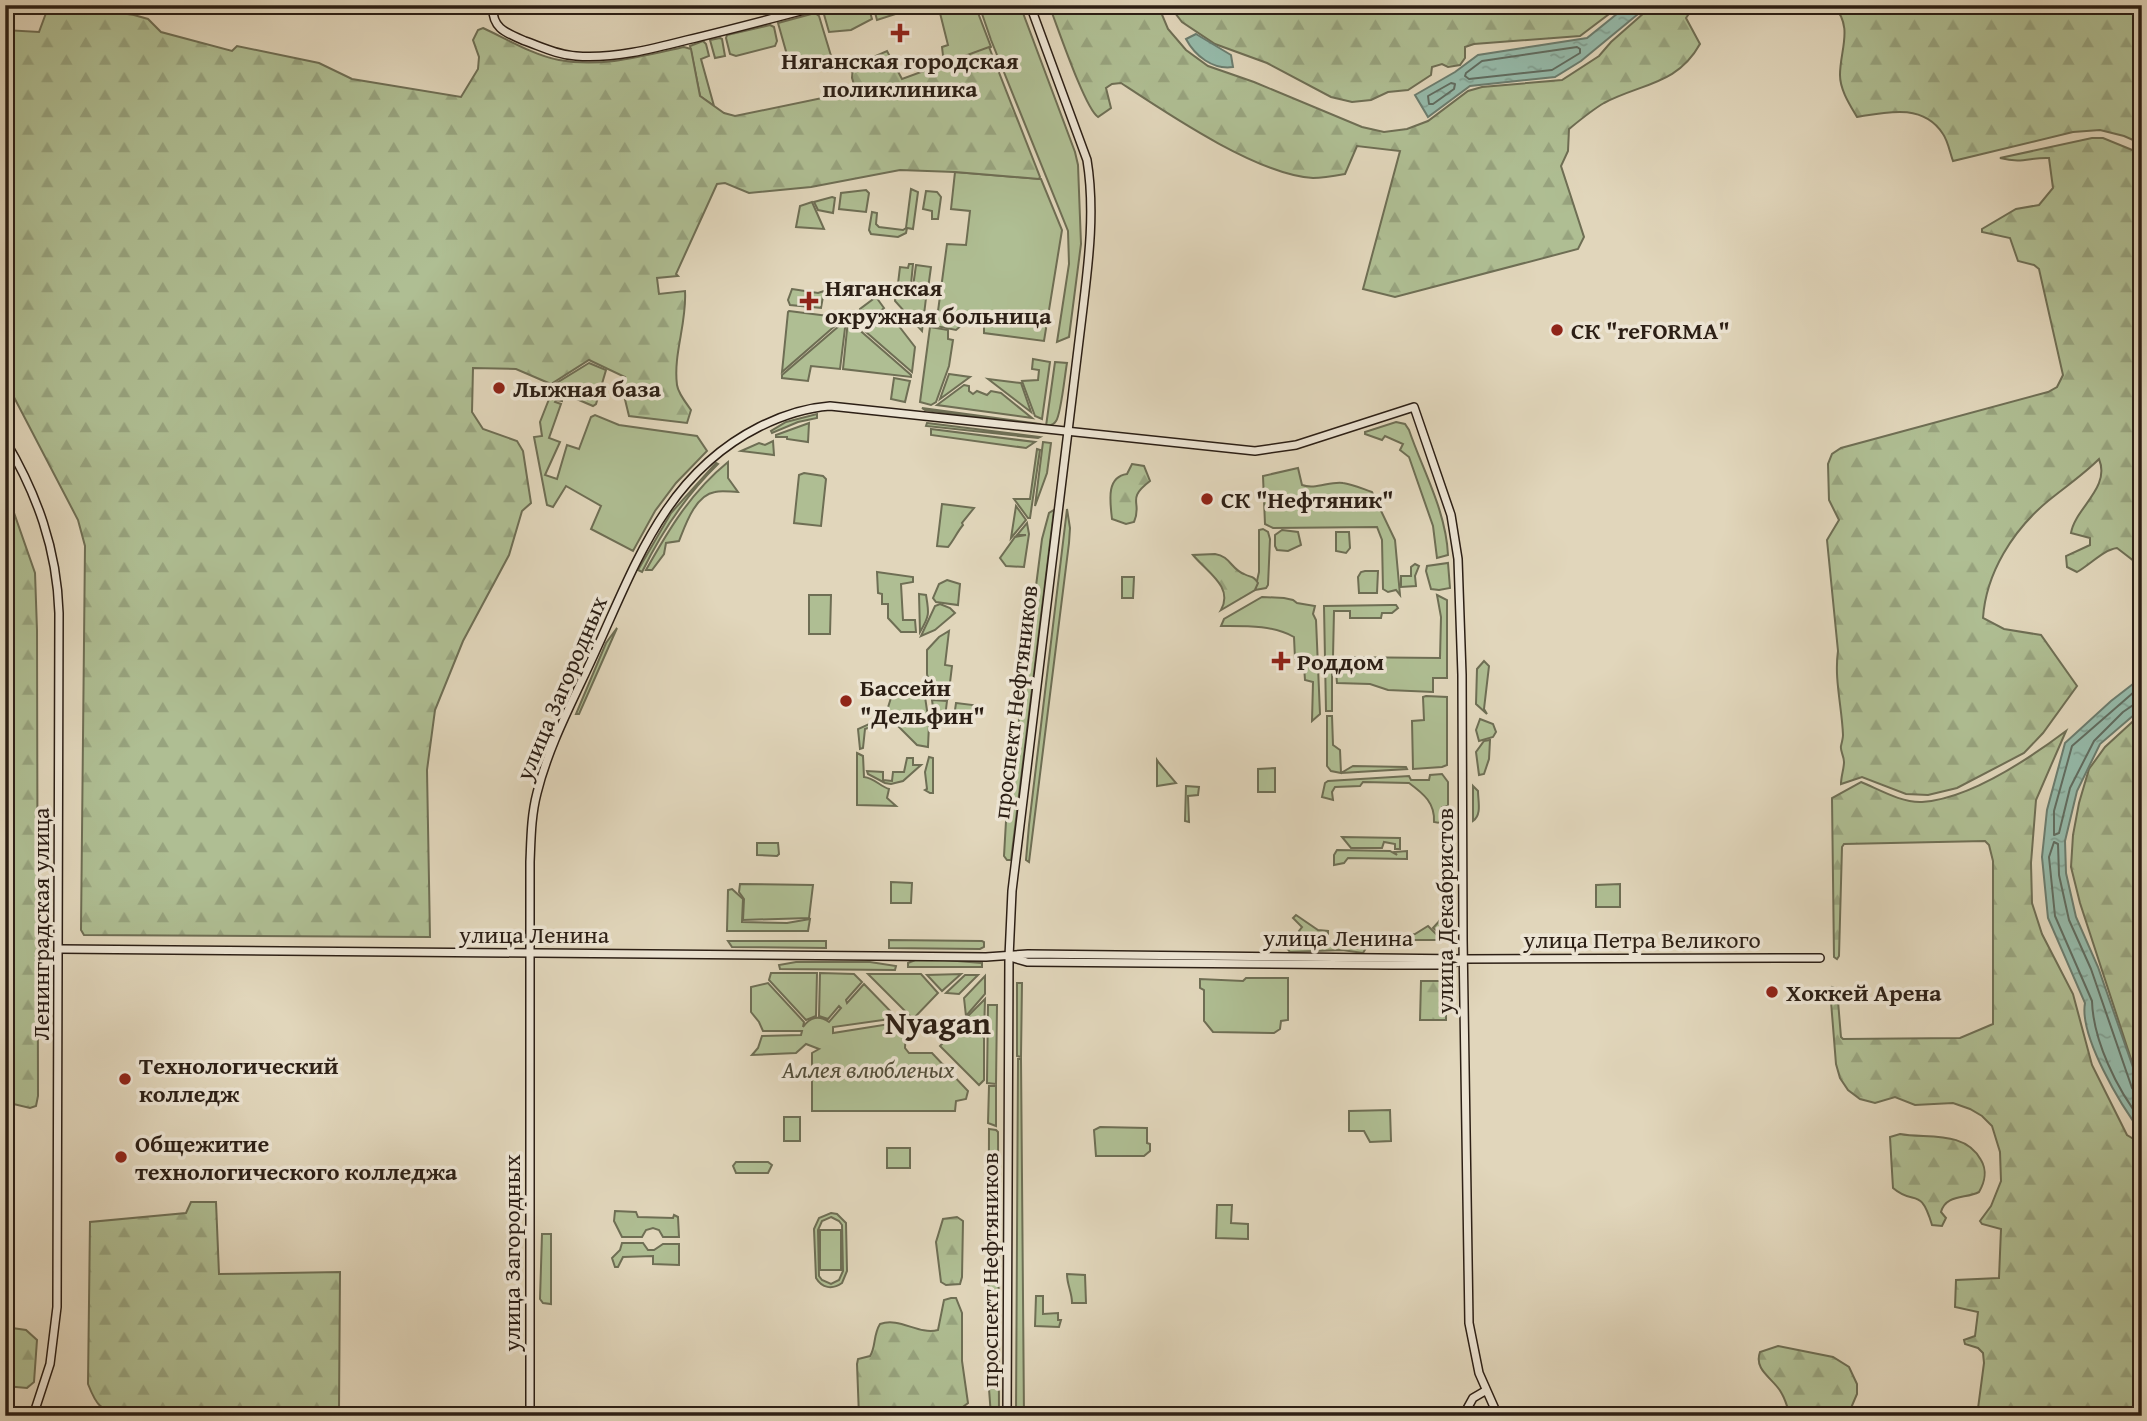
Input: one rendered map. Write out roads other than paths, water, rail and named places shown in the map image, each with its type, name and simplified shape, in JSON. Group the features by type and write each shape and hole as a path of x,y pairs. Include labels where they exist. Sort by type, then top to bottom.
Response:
{"main road":[{"path":"493,5 492,14 497,27 510,35 557,52 577,56 603,56 663,46 823,5"},
{"name":"проспект Нефтяников","path":"1007,1416 1009,957 1012,891 1087,280 1091,217 1090,182 1080,140 1030,5"},
{"name":"улица Загородных","path":"530,1416 531,826 542,773 643,547 672,500 721,450 748,432 792,413 818,407 852,407 1068,433 1264,451 1296,445 1414,407"},
{"name":"улица Декабристов","path":"1414,407 1451,515 1458,549 1469,1323 1485,1391 1498,1416"},
{"name":"Ленинградская улица","path":"5,440 40,509 52,550 59,592 57,1307 50,1364 33,1416"},
{"name":"улица Ленина","path":"60,948 1009,957 1027,962 1175,959 1448,965 1463,959"},
{"name":"улица Петра Великого","path":"1463,959 1820,958"},
{"path":"1463,1416 1473,1398 1485,1391"}],"water":[{"path":"1628,5 1649,5 1581,61 1555,77 1470,86 1428,117 1415,95 1478,55 1587,38"},
{"path":"1196,34 1231,55 1233,67 1212,64 1194,51 1186,39"},
{"path":"2142,677 2142,708 2100,744 2077,791 2065,841 2066,873 2076,917 2098,967 2142,1093 2142,1133 2113,1089 2088,1033 2085,1003 2048,918 2042,857 2047,810 2065,743"}],"place":[{"name":"Няганская городская поликлиника","path":"900,33"},
{"name":"Няганская окружная больница","path":"809,301"},
{"name":"СК \"reFORMA\"","path":"1557,330"},
{"name":"Лыжная база","path":"499,388"},
{"name":"СК \"Нефтяник\"","path":"1207,499"},
{"name":"Роддом","path":"1281,661"},
{"name":"Бассейн \"Дельфин\"","path":"846,701"},
{"name":"Хоккей Арена","path":"1772,992"},
{"name":"Технологический колледж","path":"125,1079"},
{"name":"Общежитие технологического колледжа","path":"121,1157"}],"district":[{"name":"Nyagan","path":"938,1022"}],"park label":[{"name":"Аллея влюбленых","path":"868,1069"}]}
